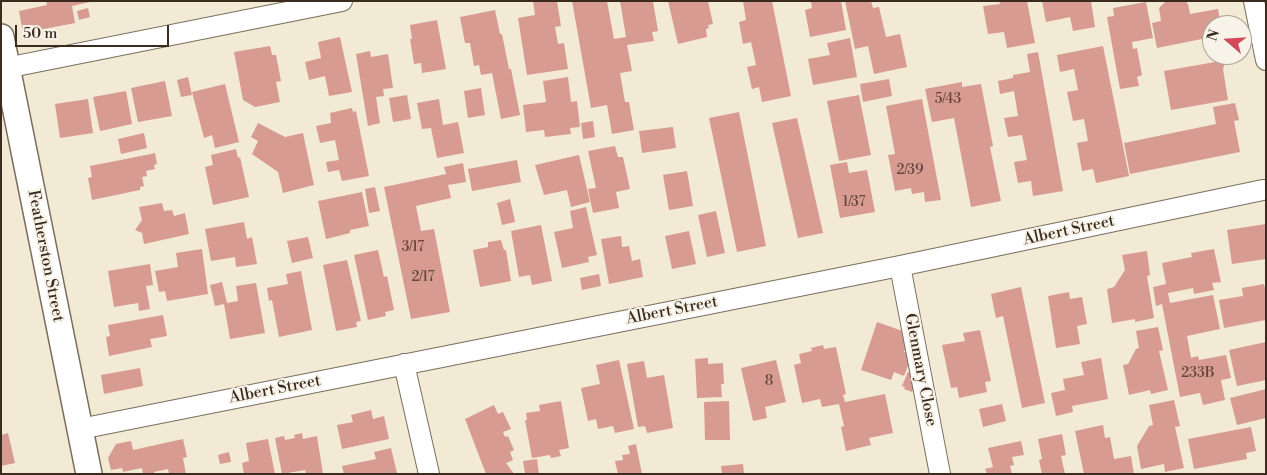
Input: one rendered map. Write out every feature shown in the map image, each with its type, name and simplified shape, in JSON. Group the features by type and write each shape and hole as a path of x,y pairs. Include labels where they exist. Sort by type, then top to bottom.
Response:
{"main road":[{"name":"Featherston Street","path":"1,38 4,69 89,474"}],"street":[{"path":"4,69 342,1"},
{"path":"1254,1 1266,60"},
{"name":"Albert Street","path":"80,429 900,266 1265,186"},
{"name":"Glenmary Close","path":"900,266 940,474"},
{"path":"404,364 429,474"}],"building":[{"path":"46,1 90,2 72,6 75,23 23,33 19,11 47,5"},
{"path":"533,1 557,1 561,26 555,27 558,44 564,43 568,69 527,75 518,18 535,15"},
{"path":"572,1 607,1 614,39 626,37 620,1 653,1 658,31 652,32 654,41 627,45 632,71 620,73 625,102 629,102 634,130 612,134 607,105 591,108"},
{"path":"668,1 708,1 713,24 708,25 709,28 706,29 707,37 678,44"},
{"path":"743,1 772,1 791,96 762,102 759,87 752,89 747,67 756,65 751,42 743,44 739,22 746,20"},
{"path":"811,1 841,1 846,30 810,37 805,10 812,8"},
{"path":"845,1 871,1 873,8 879,7 886,37 900,34 907,67 874,74 868,46 855,49"},
{"path":"999,1 1027,1 1035,43 1007,48 1004,32 988,34 983,6 1000,4"},
{"path":"1042,1 1091,1 1095,27 1073,31 1070,17 1046,22"},
{"path":"1166,1 1185,1 1188,4 1190,14 1218,9 1219,15 1202,15 1202,39 1157,48 1152,23 1161,21 1159,8"},
{"path":"1146,2 1153,38 1132,42 1133,49 1137,48 1142,75 1137,77 1139,86 1120,89 1107,17 1114,16 1113,8"},
{"path":"88,8 90,17 79,20 77,11"},
{"path":"495,10 509,69 511,69 520,115 501,119 492,73 481,75 479,65 474,66 470,43 465,43 460,17"},
{"path":"437,20 446,69 422,73 421,63 414,64 410,25"},
{"path":"340,37 352,92 329,96 325,76 309,80 305,62 321,58 318,42"},
{"path":"850,38 857,77 813,85 808,59 830,55 827,43"},
{"path":"270,46 272,55 276,55 281,81 276,82 280,102 255,107 243,100 234,52"},
{"path":"1103,46 1129,176 1096,183 1093,169 1082,171 1077,143 1088,141 1084,119 1073,121 1067,92 1078,90 1074,69 1060,72 1057,55"},
{"path":"370,51 371,57 388,54 393,88 383,89 384,96 376,97 380,123 368,126 356,54"},
{"path":"1038,52 1063,191 1033,196 1031,181 1018,183 1014,162 1027,160 1022,135 1008,137 1004,118 1018,116 1014,91 1000,94 998,81 1013,78 1013,75 1030,72 1027,54"},
{"path":"1202,64 1224,65 1223,69 1228,100 1171,110 1164,71"},
{"path":"188,77 192,95 181,97 177,80"},
{"path":"568,77 571,102 577,101 580,127 570,128 571,134 545,137 544,130 526,132 523,105 546,102 543,81"},
{"path":"889,79 892,96 863,102 860,84"},
{"path":"165,81 172,116 138,122 131,88"},
{"path":"962,82 962,87 981,84 993,146 990,147 1001,201 971,207 954,118 932,122 925,89"},
{"path":"225,84 239,142 215,148 212,135 204,138 192,92"},
{"path":"481,88 485,115 468,118 464,91"},
{"path":"126,91 132,124 100,131 93,97"},
{"path":"407,95 411,119 393,122 389,98"},
{"path":"859,95 871,155 839,161 827,101"},
{"path":"88,99 93,133 60,138 55,104"},
{"path":"439,99 443,125 458,122 464,153 437,158 431,128 422,129 417,103"},
{"path":"922,99 941,200 925,202 924,192 912,194 911,188 895,191 888,155 895,154 886,106"},
{"path":"1235,103 1239,120 1234,121 1240,152 1130,174 1124,143 1216,124 1213,107"},
{"path":"352,108 353,112 356,111 369,176 342,181 339,170 328,172 326,162 339,160 335,140 320,143 316,126 331,123 330,113"},
{"path":"739,112 766,246 737,252 709,118"},
{"path":"797,118 823,233 798,238 772,123"},
{"path":"593,121 595,137 583,139 581,123"},
{"path":"258,123 285,137 303,133 314,185 283,193 278,172 252,154 258,141 251,137"},
{"path":"673,127 676,148 642,153 639,131"},
{"path":"144,133 147,148 121,154 118,139"},
{"path":"615,146 618,157 623,157 630,189 616,192 619,208 593,213 588,189 596,188 588,151"},
{"path":"236,149 238,158 240,157 249,197 213,205 205,167 213,165 211,155"},
{"path":"155,153 157,164 154,165 155,169 146,171 147,176 142,177 144,186 140,187 140,190 92,200 88,178 92,177 90,166"},
{"path":"579,155 590,202 571,207 567,190 544,195 535,165"},
{"path":"517,160 521,182 472,191 468,169"},
{"path":"847,162 849,173 867,170 875,212 840,218 830,165"},
{"path":"463,163 466,182 448,185 451,198 416,206 421,231 434,229 450,312 411,319 384,187 446,174 444,167"},
{"path":"687,171 693,206 669,210 663,175"},
{"path":"375,187 380,211 369,213 365,189"},
{"path":"362,192 369,226 350,230 350,233 326,239 318,201"},
{"path":"510,199 515,222 502,225 497,203"},
{"path":"162,203 164,211 172,210 174,216 185,213 189,234 144,244 142,233 135,230 142,220 139,207"},
{"path":"586,207 597,255 588,257 589,262 562,268 554,232 573,228 570,211"},
{"path":"716,211 725,253 707,257 698,215"},
{"path":"244,222 247,239 252,237 257,264 236,267 235,257 211,261 205,229"},
{"path":"1266,224 1266,259 1232,264 1227,230"},
{"path":"541,225 552,281 532,285 530,275 519,277 511,231"},
{"path":"689,231 696,264 672,269 665,236"},
{"path":"621,236 622,247 629,246 632,261 640,259 643,277 609,284 601,239"},
{"path":"308,237 313,258 292,263 287,241"},
{"path":"501,240 504,250 506,250 511,281 480,287 473,250 488,247 488,242"},
{"path":"202,249 208,294 167,301 165,291 159,292 155,271 178,267 176,253"},
{"path":"1214,249 1221,282 1212,283 1214,290 1194,294 1193,288 1168,293 1170,303 1213,295 1220,329 1187,336 1191,358 1198,356 1199,360 1226,355 1231,378 1221,380 1225,400 1203,405 1200,393 1180,397 1162,304 1156,306 1153,287 1166,284 1162,263 1192,257 1191,253"},
{"path":"378,250 384,277 387,276 394,310 385,312 386,316 368,320 354,255"},
{"path":"1147,251 1150,275 1147,276 1154,318 1135,322 1135,319 1112,323 1107,289 1114,287 1125,270 1122,255"},
{"path":"347,260 361,321 356,322 357,327 336,331 323,265"},
{"path":"150,264 153,285 146,286 150,309 139,311 138,303 114,307 108,271"},
{"path":"301,271 312,330 279,337 272,300 269,301 267,288 288,284 286,274"},
{"path":"599,274 601,286 582,290 580,278"},
{"path":"222,282 227,303 238,301 236,286 256,283 265,333 230,339 224,304 215,306 210,285"},
{"path":"1264,284 1266,320 1224,328 1219,300 1243,296 1242,288"},
{"path":"1021,287 1045,403 1022,408 1003,316 996,318 991,294"},
{"path":"1069,292 1070,299 1082,297 1087,324 1077,326 1080,344 1056,348 1048,296"},
{"path":"163,315 167,336 150,339 152,347 109,356 106,337 110,336 108,325"},
{"path":"877,322 911,334 904,352 912,355 904,376 894,372 891,380 861,370"},
{"path":"1158,327 1163,350 1159,351 1168,390 1151,394 1150,390 1129,395 1123,365 1128,364 1136,349 1139,348 1136,331"},
{"path":"980,330 991,381 985,382 987,392 959,398 957,387 951,388 942,345 965,341 963,333"},
{"path":"1266,342 1266,380 1237,386 1229,350"},
{"path":"823,345 824,349 836,347 846,394 843,395 845,402 885,394 893,433 869,438 871,445 846,451 841,427 844,426 839,404 822,407 820,399 802,403 794,365 801,363 799,354 812,351 811,348"},
{"path":"708,358 708,364 723,363 724,384 721,384 722,397 697,398 695,359"},
{"path":"1101,358 1108,399 1072,406 1073,412 1056,416 1051,393 1065,390 1063,379 1084,375 1081,362"},
{"path":"619,360 634,429 615,433 613,426 598,429 596,419 588,421 581,388 600,384 596,365"},
{"path":"776,360 786,402 765,407 767,418 753,421 741,368"},
{"path":"644,361 647,378 664,375 673,428 647,433 645,426 638,427 627,364"},
{"path":"140,368 143,386 104,394 101,375"},
{"path":"908,372 918,377 912,392 904,389 905,387 902,386"},
{"path":"1266,389 1266,418 1237,425 1230,398"},
{"path":"1174,400 1180,426 1175,427 1184,468 1165,472 1164,464 1141,469 1137,446 1149,426 1153,425 1149,405"},
{"path":"561,401 569,448 559,450 561,456 551,458 550,455 532,458 525,420 527,420 526,413 540,411 539,405"},
{"path":"729,401 730,440 705,440 704,402"},
{"path":"1002,404 1006,421 983,427 979,409"},
{"path":"494,405 498,414 503,412 511,429 503,432 505,437 508,436 514,450 510,452 513,460 506,463 514,474 486,474 465,419"},
{"path":"371,410 373,419 384,416 389,439 342,449 337,425 353,422 351,415"},
{"path":"1103,425 1105,438 1110,437 1114,459 1131,456 1134,474 1084,474 1075,431"},
{"path":"1251,427 1256,451 1246,453 1247,459 1194,469 1188,439"},
{"path":"8,433 15,463 1,466 1,435"},
{"path":"302,433 303,439 317,436 323,474 306,474 305,470 282,474 275,438 284,436 285,440 295,438 294,435"},
{"path":"1062,434 1066,455 1061,456 1065,474 1042,474 1039,460 1042,459 1038,439"},
{"path":"183,439 187,457 183,458 186,474 169,474 168,469 154,472 154,474 143,474 142,468 123,472 122,468 111,470 108,458 116,444 131,441 133,450"},
{"path":"268,439 275,474 244,474 242,463 249,461 246,443"},
{"path":"1021,441 1024,455 1012,457 1014,465 1010,466 1012,474 987,474 985,469 993,467 988,448"},
{"path":"636,444 642,474 618,474 615,461 623,460 622,455 630,454 628,446"},
{"path":"391,448 397,473 344,474 342,466 376,459 374,452"},
{"path":"229,452 231,462 220,464 218,455"},
{"path":"537,459 539,474 525,474 523,461"},
{"path":"743,464 744,474 722,474 721,466"}]}
